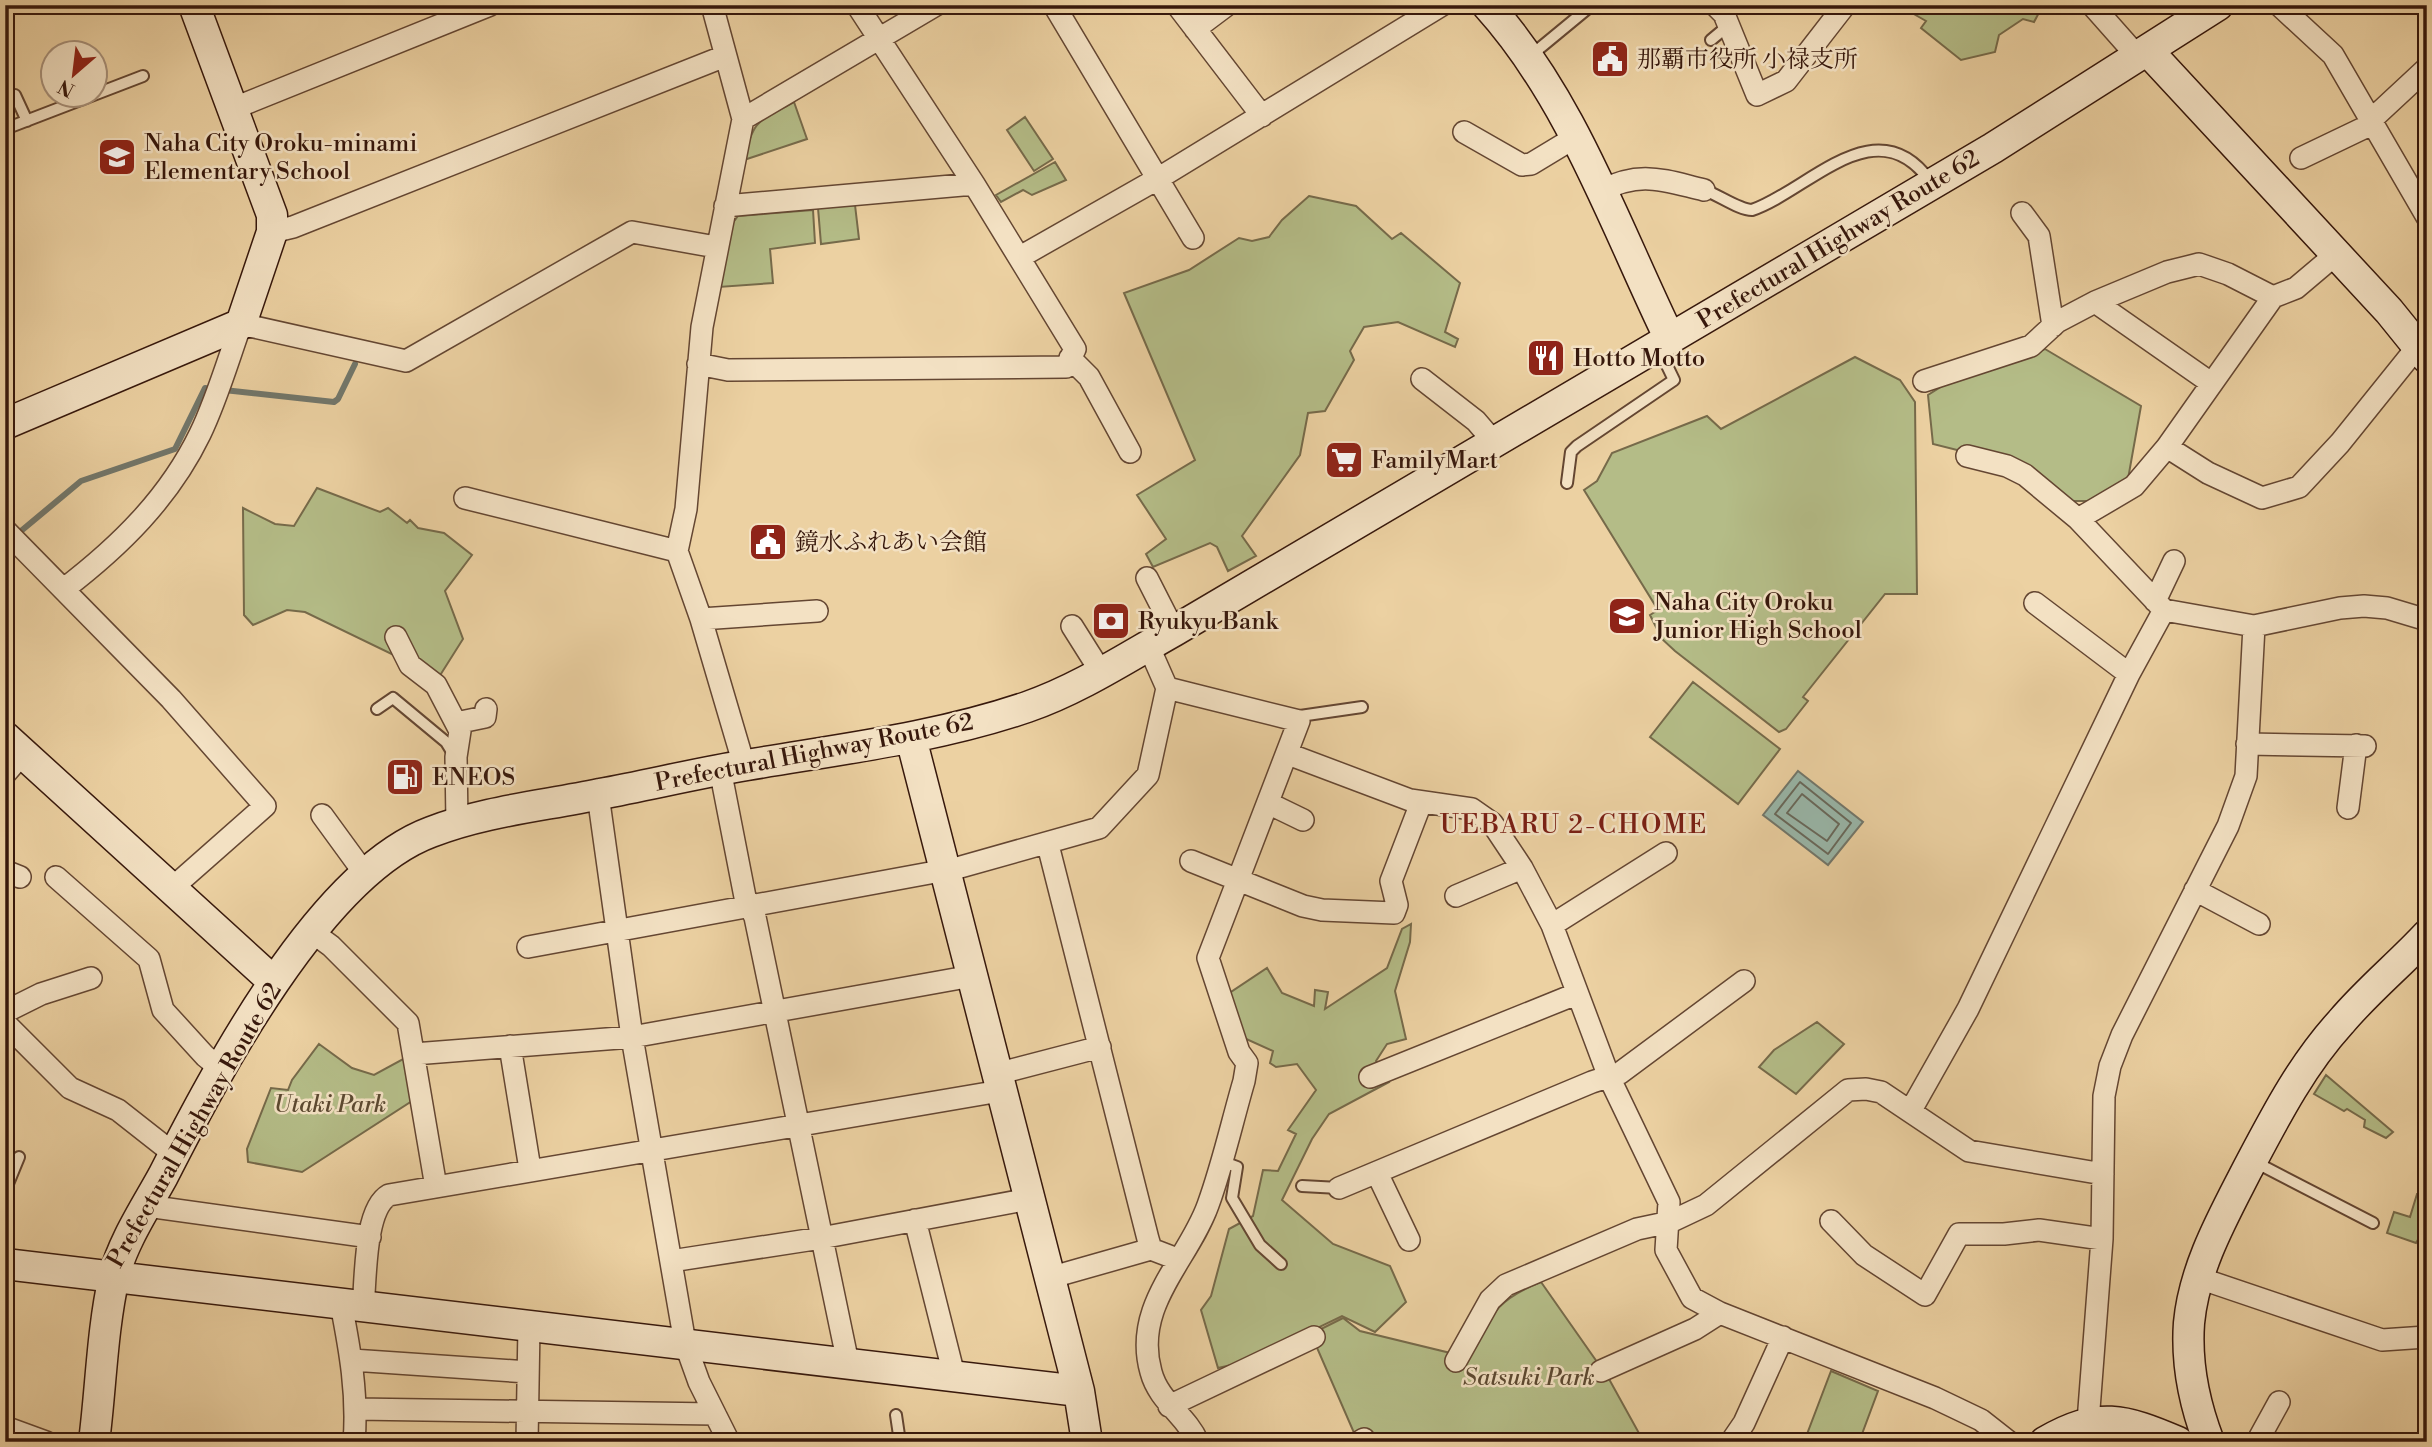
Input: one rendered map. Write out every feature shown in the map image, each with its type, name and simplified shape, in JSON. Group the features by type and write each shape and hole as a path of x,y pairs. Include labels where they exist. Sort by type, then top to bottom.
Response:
{"street":[{"path":"64,589 108,555 153,509 201,434 272,232 272,215 194,5"},
{"path":"232,109 490,5"},
{"path":"712,5 743,119 716,247 698,364 687,509 677,551 701,619 732,767 745,897 751,906 848,1363"},
{"path":"698,364 728,370 1066,367 1075,349 974,184 857,5"},
{"path":"743,119 936,5"},
{"path":"1054,5 1193,239"},
{"path":"1177,5 1262,116"},
{"path":"1195,29 1227,5"},
{"path":"1020,257 1159,178 1442,5"},
{"path":"1487,5 1529,57 1574,138 1600,191 1664,343"},
{"path":"1715,5 1729,25 1757,95 1786,81 1844,5"},
{"path":"2092,5 2424,350 2299,487 2262,498 2208,473 2167,447"},
{"name":"Prefectural Highway Route 62","path":"5,1264 114,1275 174,1154 274,982 312,932 365,874 405,845 428,832 457,823 732,767 911,738 1026,707 1101,672 1161,638 1664,343 1932,184 2143,55 2218,5"},
{"path":"2279,5 2333,55 2427,217"},
{"path":"272,232 293,228 725,56"},
{"path":"2301,158 2371,122 2427,68"},
{"path":"1464,132 1522,165 1531,164 1574,138"},
{"path":"1600,191 1619,181 1645,176 1704,190"},
{"path":"724,206 974,184"},
{"path":"2022,213 2039,236 2053,326"},
{"path":"5,424 241,324 406,360 632,233 716,247"},
{"path":"2078,519 2134,486 2167,447 2273,297 2296,288 2335,255"},
{"path":"1924,381 2031,346 2053,326 2095,302 2167,272 2199,264 2228,274 2273,297"},
{"path":"2095,302 2211,383"},
{"path":"1070,358 1089,377 1130,452"},
{"path":"1422,379 1476,421 1494,442"},
{"path":"1967,456 2007,466 2025,475 2078,519 2159,605 2253,626 2340,607 2364,606 2387,608 2427,620"},
{"path":"465,498 677,551"},
{"path":"5,530 171,699 264,807 172,889"},
{"path":"1911,1110 1932,1077 2012,922 2129,674 2159,605 2174,561"},
{"path":"528,947 944,870 1048,845 1099,828 1148,775 1167,688 1161,638 1147,578"},
{"path":"2035,603 2129,674"},
{"path":"701,619 817,611"},
{"path":"1072,626 1101,672"},
{"path":"2088,1422 2102,1239 2104,1096 2110,1066 2122,1035 2228,826 2246,776 2253,626"},
{"path":"396,637 410,665 436,685 460,731 456,757 457,823"},
{"path":"1167,688 1299,722 1208,958 1239,1052 1247,1063 1221,1161 1199,1228 1177,1259 1152,1310 1148,1336 1150,1370 1169,1406 1191,1426 1198,1442"},
{"path":"456,723 485,717 486,709"},
{"path":"911,738 1079,1391 1087,1442"},
{"path":"2248,744 2360,746 2348,808"},
{"path":"11,754 172,889 274,982"},
{"path":"1288,754 1421,803 1472,809 1492,822 1522,868 1552,925 1609,1077 1669,1202 1670,1222 1666,1250 1692,1298 1720,1312 1935,1398 1981,1420 2009,1442"},
{"path":"598,795 632,1037 685,1343 729,1442"},
{"path":"1268,803 1303,820"},
{"path":"1191,861 1303,906 1322,911 1394,913 1397,905 1391,881 1421,803"},
{"path":"322,814 365,874"},
{"path":"1048,845 1152,1248"},
{"path":"1552,925 1666,853"},
{"path":"1456,896 1522,868"},
{"path":"56,877 149,959 163,1010 205,1056 221,1069"},
{"path":"2195,890 2259,924"},
{"path":"312,932 331,946 408,1023 436,1187"},
{"path":"2210,1442 2196,1408 2188,1346 2190,1319 2199,1278 2215,1231 2279,1108 2309,1061 2341,1021 2427,935"},
{"path":"414,1054 632,1037 972,976"},
{"path":"5,1012 41,994 91,978"},
{"path":"1339,1188 1592,1082 1620,1073 1744,981"},
{"path":"1370,1077 1576,994"},
{"path":"5,1023 70,1088 118,1110 174,1154"},
{"path":"510,1046 530,1169"},
{"path":"354,1442 356,1409 352,1360 352,1305 370,1237 372,1217 382,1199 530,1169 797,1125 998,1083 1100,1047"},
{"path":"1456,1360 1490,1300 1506,1286 1637,1229 1670,1222 1713,1200 1848,1090 1866,1088 1881,1092 1969,1151 2103,1174"},
{"path":"1377,1173 1409,1240"},
{"path":"671,1261 821,1238 1029,1199"},
{"path":"147,1206 370,1237"},
{"path":"915,1220 954,1375"},
{"path":"1830,1221 1864,1255 1925,1295 1958,1234 2004,1234 2039,1230 2102,1239"},
{"path":"1049,1278 1152,1248 1177,1259"},
{"path":"94,1442 114,1275 1079,1391"},
{"path":"2199,1278 2382,1340 2426,1337"},
{"path":"1601,1371 1695,1329 1720,1312"},
{"path":"527,1442 529,1326"},
{"path":"1169,1406 1314,1337"},
{"path":"1731,1442 1744,1423 1783,1337"},
{"path":"352,1360 528,1372"},
{"path":"2257,1442 2279,1402"},
{"path":"356,1409 715,1414"},
{"path":"2045,1442 2088,1422 2122,1421 2158,1438"},
{"path":"5,1427 46,1442"}],"lane":[{"path":"1529,57 1592,5"},
{"path":"1711,40 1729,25"},
{"path":"5,129 143,76"},
{"path":"15,95 27,121"},
{"path":"1704,190 1727,198 1744,210 1752,209 1842,158 1873,151 1888,152 1903,159 1925,174 1932,184"},
{"path":"1567,483 1571,452 1577,446 1674,380 1664,343"},
{"path":"377,709 393,698 446,742 456,757"},
{"path":"1287,718 1362,707"},
{"path":"5,1191 19,1157"},
{"path":"1221,1161 1237,1167 1232,1198 1260,1245 1281,1264"},
{"path":"2252,1161 2373,1223"},
{"path":"1302,1186 1339,1188"},
{"path":"896,1415 900,1442"}],"green space":[{"path":"1898,5 2042,7 2034,22 2023,19 1999,35 1995,52 1961,60 1921,28 1926,21"},
{"path":"794,102 807,139 744,160 751,136 759,123"},
{"path":"1025,117 1053,159 1034,171 1007,130"},
{"path":"1055,162 1066,180 1032,195 1023,190 1001,202 996,195"},
{"path":"1309,196 1356,206 1392,239 1401,233 1460,283 1445,332 1458,339 1455,347 1398,322 1364,327 1350,351 1354,360 1325,411 1308,413 1300,455 1242,536 1256,556 1228,571 1217,547 1210,543 1153,567 1146,554 1166,539 1137,495 1195,460 1124,293 1189,270 1239,238 1252,241 1269,237 1282,220"},
{"path":"855,205 859,239 821,244 818,208"},
{"path":"813,210 815,243 770,249 773,283 719,287 732,224 738,216"},
{"path":"2045,349 2141,406 2128,479 2092,501 2064,501 2025,467 1933,444 1928,395 1947,383"},
{"path":"1855,357 1900,380 1915,402 1917,594 1885,594 1803,697 1808,701 1786,729 1779,732 1662,639 1650,615 1658,610 1584,490 1597,481 1612,453 1707,416 1721,429"},
{"path":"317,488 380,512 388,508 407,523 410,520 418,528 444,533 472,555 445,591 463,639 439,677 305,612 287,610 253,625 244,615 243,508 275,524 294,526"},
{"path":"1693,682 1780,749 1738,804 1650,737"},
{"path":"1411,924 1410,942 1395,991 1406,1039 1387,1044 1376,1061 1389,1082 1329,1114 1312,1139 1282,1200 1333,1244 1390,1266 1406,1302 1375,1332 1342,1316 1249,1361 1218,1368 1201,1310 1211,1296 1229,1229 1253,1216 1263,1170 1278,1171 1296,1134 1288,1130 1316,1090 1297,1064 1276,1067 1270,1063 1273,1051 1244,1038 1228,994 1267,968 1282,993 1314,1006 1315,990 1328,992 1325,1009 1387,968 1402,929"},
{"path":"1817,1022 1844,1044 1796,1094 1759,1067 1774,1050"},
{"name":"Utaki Park","path":"319,1044 352,1068 374,1075 405,1058 415,1099 302,1172 248,1162 247,1149 271,1088 288,1090 292,1080"},
{"path":"2326,1075 2393,1132 2386,1138 2364,1127 2365,1120 2347,1109 2344,1111 2314,1094"},
{"path":"2417,1194 2427,1195 2427,1240 2419,1238 2416,1243 2387,1233 2394,1212 2410,1217"},
{"name":"Satsuki Park","path":"1541,1282 1609,1379 1640,1435 1625,1442 1358,1442 1311,1334 1343,1318 1360,1331 1467,1357 1495,1311 1513,1296"},
{"path":"1831,1371 1878,1391 1859,1442 1804,1442"}],"water":[{"path":"1798,771 1863,822 1828,865 1763,815"}],"waterway":[{"path":"224,390 334,402 355,364"},
{"path":"21,531 81,481 175,449 205,388 213,389"}],"place":[{"name":"那覇市役所 小禄支所","path":"1610,59"},
{"name":"Naha City Oroku-minami Elementary School","path":"117,157"},
{"name":"Hotto Motto","path":"1546,358"},
{"name":"FamilyMart","path":"1344,460"},
{"name":"鏡水ふれあい会館","path":"768,542"},
{"name":"Naha City Oroku Junior High School","path":"1627,616"},
{"name":"Ryukyu Bank","path":"1111,621"},
{"name":"ENEOS","path":"405,777"}],"district":[{"name":"UEBARU 2-CHOME","path":"1574,824"}]}
